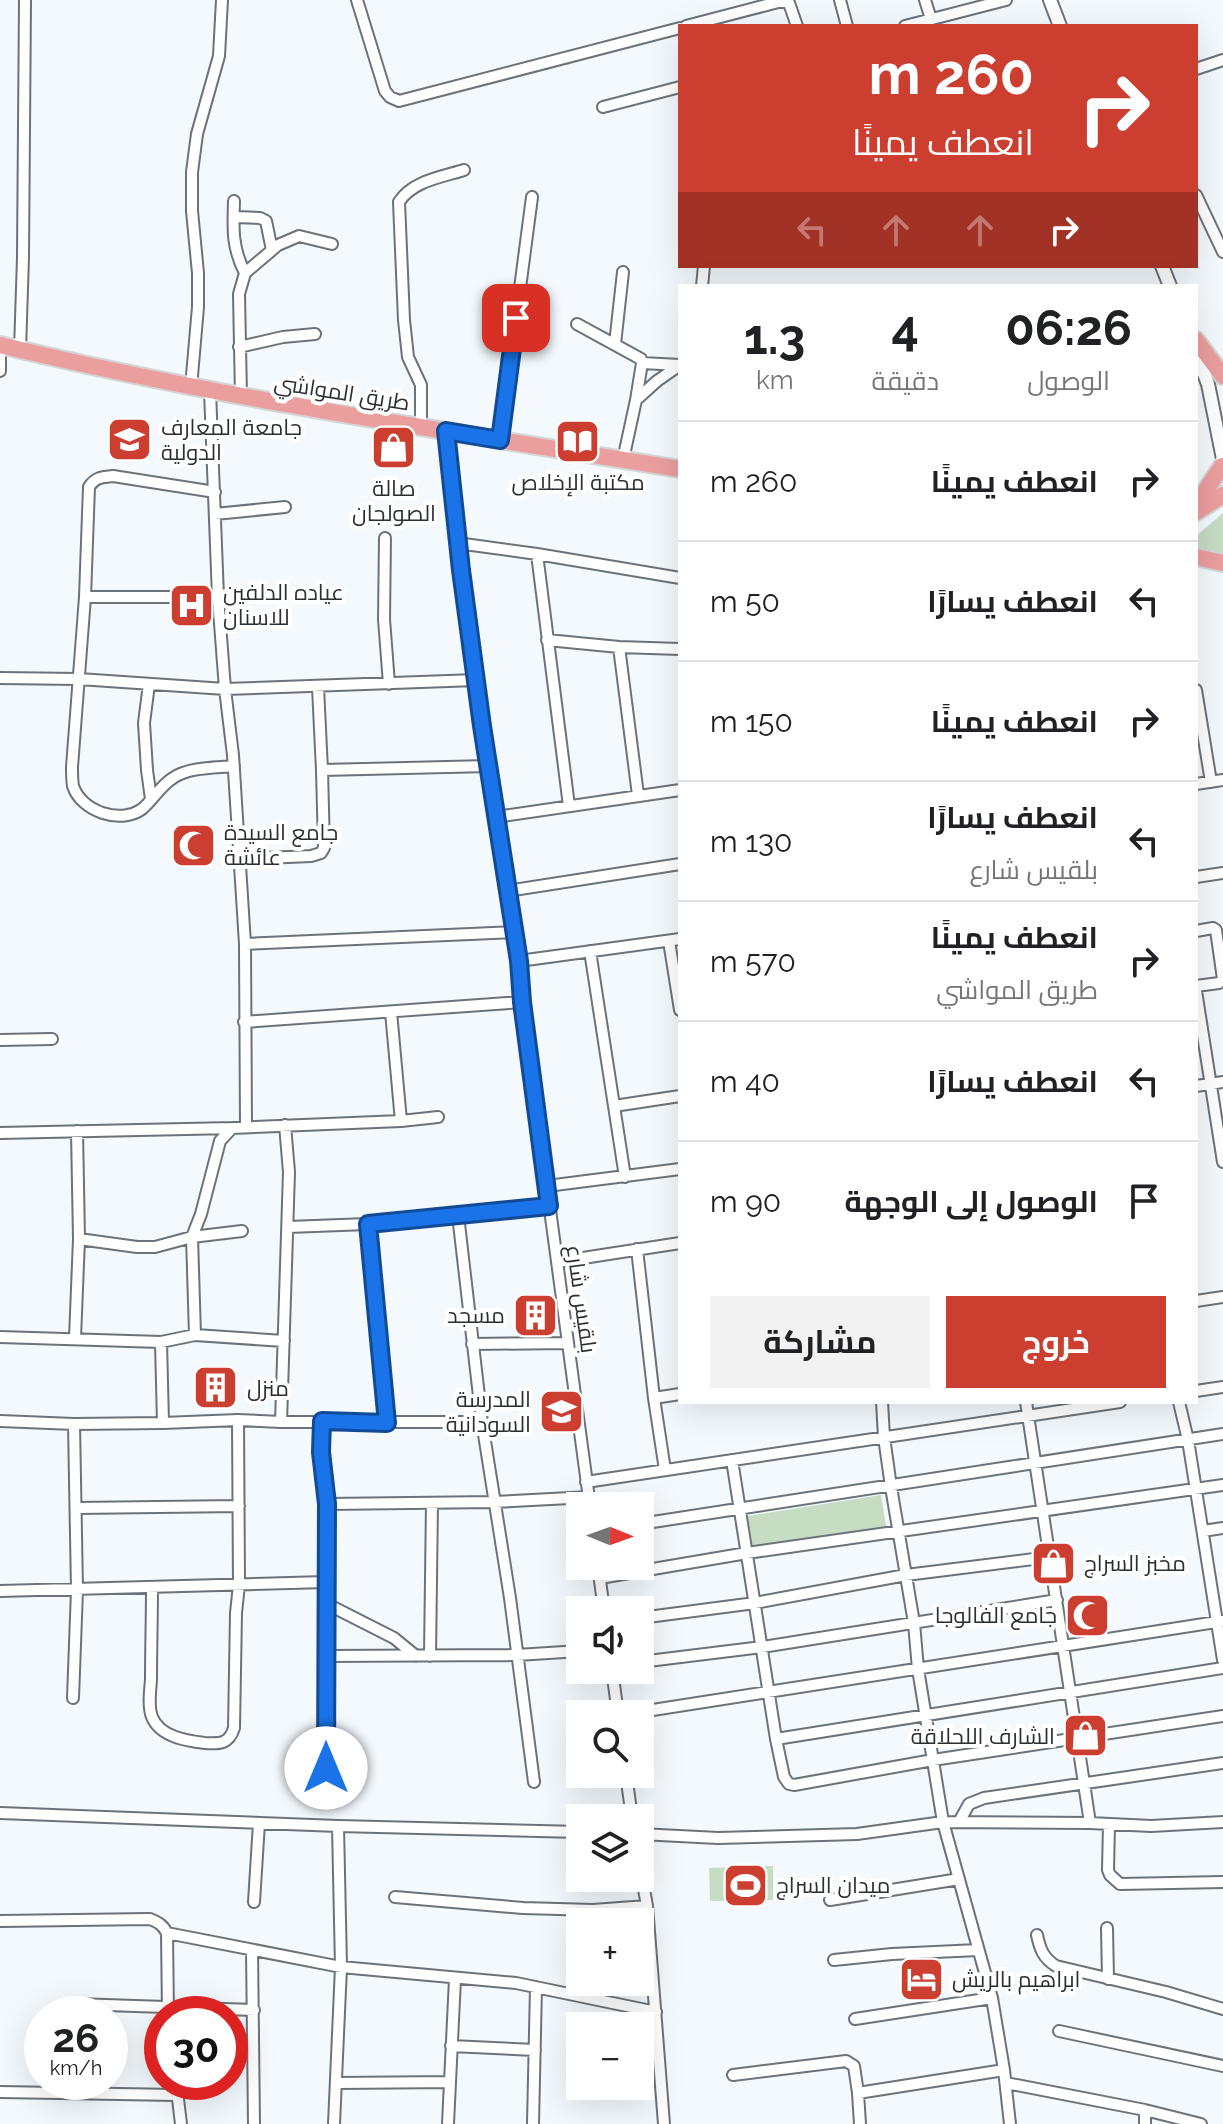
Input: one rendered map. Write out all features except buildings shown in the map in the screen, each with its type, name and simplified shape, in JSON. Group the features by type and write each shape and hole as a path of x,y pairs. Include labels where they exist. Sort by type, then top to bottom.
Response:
{"main road":[{"path":"1198,344 1215,380"},
{"name":"طريق المواشي","path":"0,345 241,397 678,469"},
{"path":"1223,462 1223,473"},
{"path":"1198,502 1223,462"},
{"path":"1198,511 1223,495"},
{"path":"1198,557 1223,563"}],"street":[{"path":"20,350 25,0"},
{"path":"191,387 198,307 192,172 197,134 219,56 222,0"},
{"path":"357,0 385,91 399,101 678,29"},
{"path":"840,0 846,24"},
{"path":"925,0 931,19"},
{"path":"912,24 1006,0"},
{"path":"1050,0 1059,24"},
{"path":"694,24 782,1 789,3 796,24"},
{"path":"1198,68 1223,60"},
{"path":"603,107 678,88"},
{"path":"421,427 421,385 408,357 404,320 399,202 405,193 420,184 464,170"},
{"path":"500,440 532,197"},
{"path":"1198,199 1223,252"},
{"path":"234,201 233,243 245,273"},
{"path":"234,217 266,221 272,250"},
{"path":"241,397 239,294 245,273 272,250 299,236 332,244"},
{"path":"615,344 623,272"},
{"path":"577,324 638,356 642,363 623,460"},
{"path":"239,347 283,337 315,334"},
{"path":"0,345 0,371"},
{"path":"1198,356 1215,380 1223,409"},
{"path":"642,363 678,365"},
{"path":"636,400 678,366"},
{"path":"1215,380 1223,462"},
{"path":"210,391 218,597 234,766 245,944 246,1126"},
{"name":"بلقيس شارع","path":"446,431 457,543 519,961 588,1492"},
{"path":"215,492 113,476 92,481 89,487 85,597 72,767 74,786 80,798 101,812 117,815 132,814 142,809 173,778 183,773 234,766"},
{"path":"215,514 285,507"},
{"path":"385,538 384,619 389,684"},
{"path":"457,543 678,578"},
{"path":"537,554 569,806"},
{"path":"85,597 218,597"},
{"path":"547,640 678,649"},
{"path":"619,647 638,795"},
{"path":"0,678 79,679 225,689 476,680"},
{"path":"149,684 144,723 151,799"},
{"path":"240,859 321,853 324,844 318,687"},
{"path":"1198,702 1211,782"},
{"path":"322,770 489,766"},
{"path":"1198,784 1223,780"},
{"path":"496,817 678,790"},
{"path":"507,891 678,864"},
{"path":"1198,877 1223,873"},
{"path":"1198,931 1216,930 1223,977 1221,982 1198,988"},
{"path":"245,944 513,932"},
{"path":"519,961 675,940 678,982"},
{"path":"590,951 625,1177"},
{"path":"244,1022 522,1002"},
{"path":"1198,1004 1223,1162"},
{"path":"391,1012 401,1121"},
{"path":"0,1040 52,1039"},
{"path":"1198,1086 1223,1082"},
{"path":"614,1106 678,1096"},
{"path":"0,1133 232,1128 438,1117"},
{"path":"281,1422 289,1172 285,1125"},
{"path":"195,1335 192,1237 220,1141 232,1128"},
{"path":"75,1338 79,1239 77,1131"},
{"path":"547,1186 678,1169"},
{"path":"288,1227 368,1224 549,1206"},
{"path":"458,1215 482,1422 510,1598 534,1782"},
{"path":"368,1224 387,1423"},
{"path":"79,1239 155,1247 192,1237 242,1231"},
{"path":"557,1262 678,1243"},
{"path":"637,1249 665,1470"},
{"path":"1198,1301 1223,1297"},
{"path":"0,1337 161,1342 195,1335 284,1341"},
{"path":"161,1342 163,1423"},
{"path":"472,1344 568,1343"},
{"path":"1198,1391 1223,1387"},
{"path":"654,1398 678,1394"},
{"path":"882,1404 891,1487 943,1822 992,1998 1010,2124"},
{"path":"1026,1404 1090,1823"},
{"path":"586,1482 1107,1404"},
{"path":"1179,1404 1220,1622 1223,1660"},
{"path":"0,1421 74,1424 238,1420 482,1422"},
{"path":"152,1588 152,1717 164,1731 175,1737 219,1744 226,1742 234,1728 239,1585 238,1420"},
{"path":"322,1421 321,1452 327,1504 326,1768"},
{"path":"73,1698 77,1590 74,1424"},
{"path":"654,1522 1223,1434"},
{"path":"732,1460 776,1739 784,1777 789,1784 1223,1716"},
{"path":"654,1565 1223,1485"},
{"path":"327,1504 566,1501"},
{"path":"430,1656 432,1503"},
{"path":"76,1508 239,1506"},
{"path":"1203,1531 1223,1528"},
{"path":"654,1616 755,1603 906,1575 1050,1557"},
{"path":"1210,1577 1223,1575"},
{"path":"0,1591 326,1582"},
{"path":"654,1660 762,1647 1057,1600"},
{"path":"327,1604 394,1638 416,1656"},
{"path":"654,1710 1220,1622"},
{"path":"327,1656 566,1652"},
{"path":"776,1739 1223,1668"},
{"path":"959,1822 966,1807 974,1801 1223,1763"},
{"path":"0,1813 566,1832"},
{"path":"654,1835 718,1838 857,1834 943,1822 1151,1826 1223,1822"},
{"path":"254,1902 259,1823"},
{"path":"1109,1824 1108,1870 1120,1884 1223,1882"},
{"path":"334,2124 341,1967 338,1826"},
{"path":"830,1900 959,1879"},
{"path":"644,1892 664,2124"},
{"path":"395,1897 523,1908 593,1910 647,1906"},
{"path":"0,1921 150,1919 164,1927 167,1933 168,1996"},
{"path":"1107,1928 1108,1979"},
{"path":"167,1933 341,1967 455,1979 472,1978 536,1987 656,2012"},
{"path":"1037,1935 1040,1949 1047,1960 1056,1966 1223,2009"},
{"path":"252,1950 254,2124"},
{"path":"834,1960 978,1950"},
{"path":"448,2124 455,1979"},
{"path":"533,2124 536,1987"},
{"path":"855,2019 992,1998"},
{"path":"248,2010 254,2010"},
{"path":"1059,2031 1223,2066"},
{"path":"451,2046 535,2050"},
{"path":"733,2075 846,2061 854,2066 860,2124"},
{"path":"858,2093 1004,2070"},
{"path":"337,2083 450,2082"},
{"path":"1006,2083 1201,2124"},
{"path":"0,2092 24,2090"},
{"path":"178,2100 181,2124"},
{"path":"1145,2110 1145,2124"}],"green space":[{"path":"1223,513 1223,561 1198,555 1198,534"},
{"path":"881,1495 886,1527 753,1548 748,1516"},
{"path":"773,1866 773,1900 710,1901 709,1868"}],"place":[{"name":"جامعة المعارف الدولية","path":"130,440"},
{"name":"مكتبة الإخلاص","path":"578,441"},
{"name":"صالة الصولجان","path":"394,447"},
{"name":"عياده الدلفين للاسنان","path":"192,605"},
{"name":"جامع السيدة عائشة","path":"193,845"},
{"name":"مسجد","path":"536,1315"},
{"name":"منزل","path":"216,1388"},
{"name":"المدرسة السودانية","path":"562,1412"},
{"name":"مخبز السراج","path":"1053,1563"},
{"name":"جامع الفالوجا","path":"1088,1615"},
{"name":"الشارف اللحلاقة","path":"1086,1736"},
{"name":"ميدان السراج","path":"745,1885"},
{"name":"ابراهيم بالريش","path":"921,1979"}],"route":[{"path":"326,1768 327,1504 321,1452 322,1421 387,1423 368,1224 549,1206 519,961 457,543 446,431 500,440 516,318"}]}
